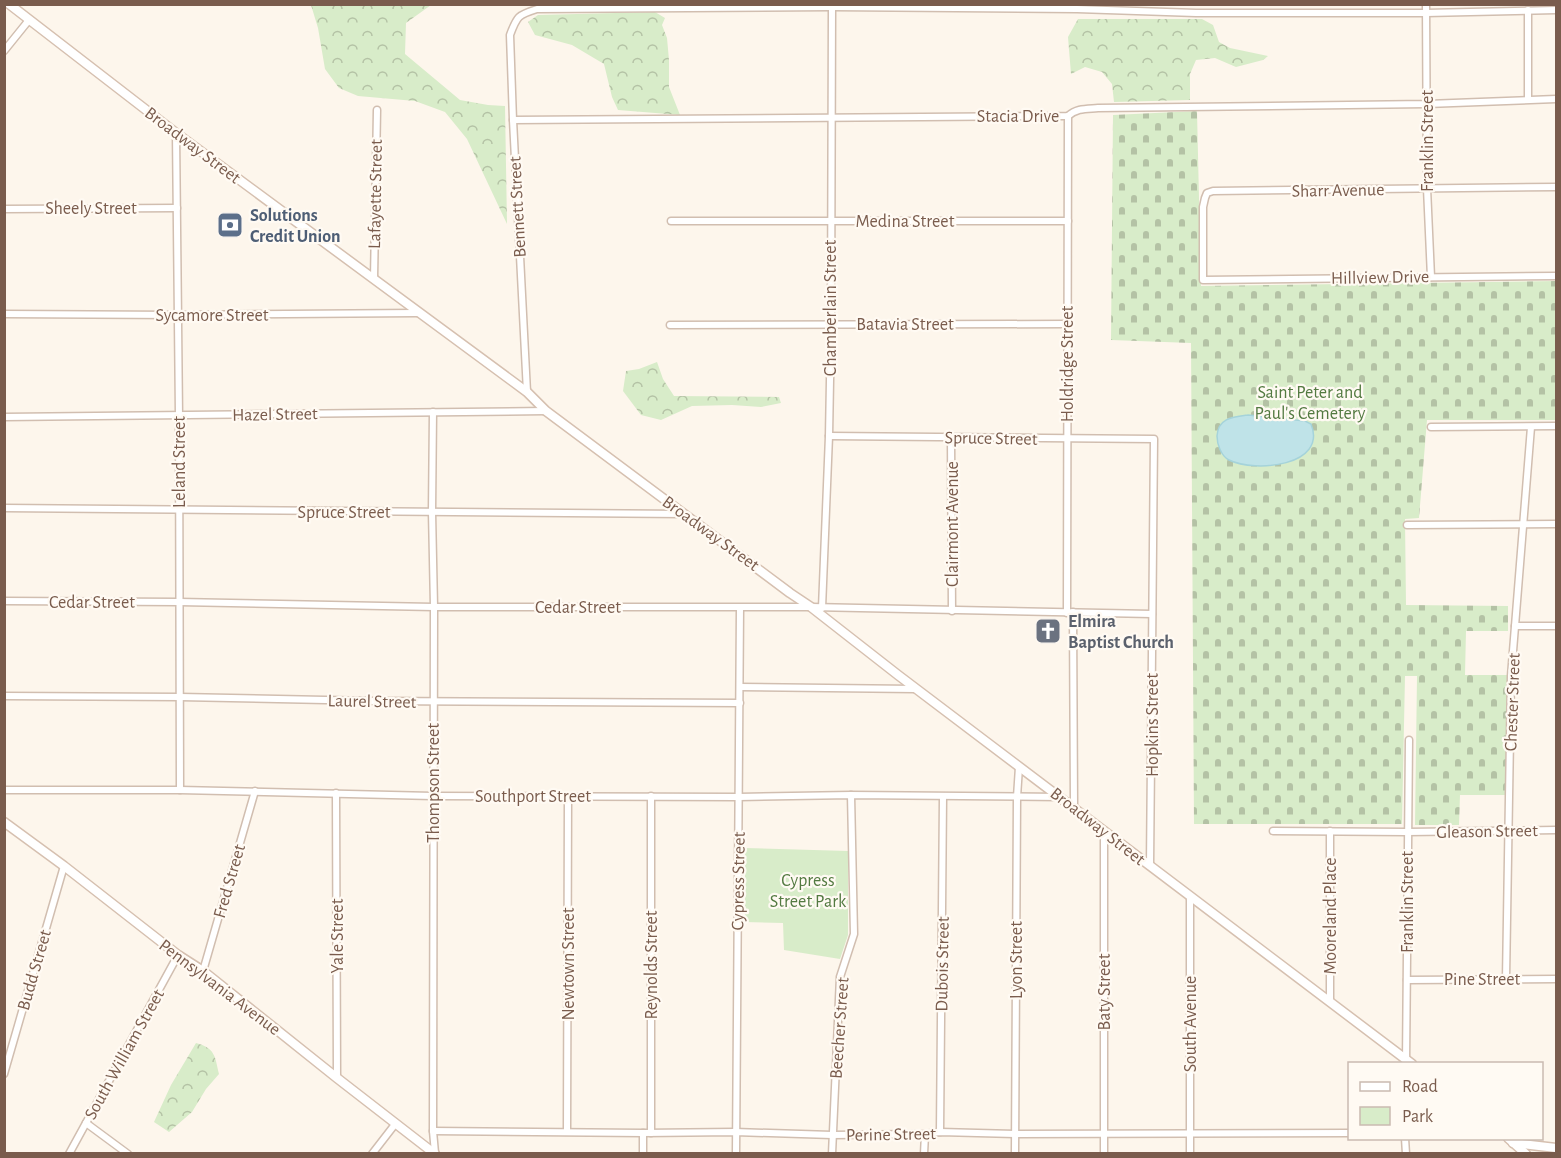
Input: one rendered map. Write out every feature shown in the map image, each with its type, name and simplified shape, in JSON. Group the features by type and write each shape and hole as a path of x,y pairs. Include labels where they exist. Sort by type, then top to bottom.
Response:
{"street":[{"name":"Broadway Street","path":"9,4 177,133 527,392 546,411 811,607 1408,1062"},
{"name":"Franklin Street","path":"1426,4 1427,188 1431,277"},
{"path":"832,7 1426,14 1557,10"},
{"name":"Bennett Street","path":"527,392 510,35 514,22 521,15 537,9 832,7"},
{"name":"Chamberlain Street","path":"822,608 831,325 832,7"},
{"path":"1528,10 1528,99"},
{"path":"4,51 29,20"},
{"name":"Stacia Drive","path":"513,120 1068,116 1080,109 1098,108 1427,104 1557,99"},
{"name":"Lafayette Street","path":"374,279 377,110"},
{"name":"Holdridge Street","path":"1068,116 1067,439 1074,807"},
{"name":"Leland Street","path":"177,133 180,790"},
{"name":"Sharr Avenue","path":"1203,280 1203,207 1207,193 1213,191 1557,186"},
{"name":"Sheely Street","path":"4,209 177,208"},
{"name":"Medina Street","path":"671,221 1068,221"},
{"name":"Hillview Drive","path":"1203,280 1557,276"},
{"name":"Sycamore Street","path":"4,314 419,313"},
{"name":"Batavia Street","path":"670,325 1068,324"},
{"name":"Hazel Street","path":"4,417 546,411"},
{"name":"Thompson Street","path":"434,412 432,512 434,607 433,1131 435,1153"},
{"path":"1431,427 1557,426"},
{"name":"Chester Street","path":"1506,979 1511,676 1531,427"},
{"name":"Spruce Street","path":"829,436 1154,439"},
{"name":"Clairmont Avenue","path":"951,437 952,611"},
{"name":"Hopkins Street","path":"1150,866 1154,439"},
{"name":"Spruce Street","path":"4,508 684,514"},
{"path":"1407,525 1557,524"},
{"name":"Cedar Street","path":"4,602 179,602 434,607 811,607 1152,614"},
{"name":"Cypress Street","path":"736,1154 740,608"},
{"path":"1515,626 1557,626"},
{"path":"740,687 916,689"},
{"name":"Laurel Street","path":"4,696 740,703"},
{"name":"Franklin Street","path":"1408,1062 1409,740"},
{"name":"Lyon Street","path":"1015,1154 1019,767"},
{"name":"Southport Street","path":"4,790 255,791 433,796 1061,797"},
{"name":"Fred Street","path":"203,971 255,791"},
{"name":"Yale Street","path":"336,793 337,1078"},
{"name":"Beecher Street","path":"832,1154 840,977 854,934 851,795"},
{"name":"Newtown Street","path":"567,1131 568,796"},
{"name":"Reynolds Street","path":"651,796 651,1133"},
{"name":"Dubois Street","path":"940,1132 943,797"},
{"name":"Pennsylvania Avenue","path":"4,822 178,955 203,971 435,1153"},
{"name":"Baty Street","path":"1104,830 1104,1154"},
{"name":"Gleason Street","path":"1273,831 1557,830"},
{"name":"Mooreland Place","path":"1330,831 1330,1001"},
{"name":"Budd Street","path":"4,1074 64,866"},
{"name":"South Avenue","path":"1190,1154 1191,895"},
{"name":"South William Street","path":"69,1154 178,955"},
{"name":"Pine Street","path":"1407,980 1557,979"},
{"path":"86,1123 129,1154"},
{"path":"372,1154 396,1123"},
{"name":"Perine Street","path":"433,1131 735,1132 832,1135 940,1132 1015,1134 1348,1132"},
{"path":"643,1133 643,1154"},
{"path":"924,1154 925,1134"},
{"path":"1510,1141 1557,1148"},
{"path":"1510,1141 1526,1154"}],"green space":[{"path":"311,5 431,5 406,23 405,54 460,100 505,106 507,224 467,139 445,112 415,101 358,96 339,88 325,69 318,28"},
{"path":"655,12 665,18 662,25 667,38 669,87 680,115 618,110 612,97 604,64 572,45 535,35 528,22 538,15"},
{"path":"1078,19 1202,19 1213,25 1219,42 1230,48 1268,56 1263,60 1236,67 1215,58 1196,60 1190,74 1190,100 1114,102 1112,84 1102,72 1085,67 1071,74 1068,37"},
{"name":"Saint Peter and Paul's Cemetery","path":"1197,111 1201,286 1556,281 1556,420 1427,420 1419,518 1405,519 1406,605 1508,606 1508,631 1466,631 1465,675 1508,675 1507,795 1460,795 1459,825 1415,825 1417,676 1405,676 1402,824 1194,824 1191,343 1111,340 1113,115"},
{"path":"657,362 663,379 674,396 779,397 781,403 761,407 692,406 661,420 641,415 623,391 626,371"},
{"name":"Cypress Street Park","path":"745,848 848,851 848,935 840,959 784,950 783,923 745,922"},
{"path":"196,1043 211,1050 219,1074 206,1089 192,1112 169,1132 154,1122 171,1085"}],"water":[{"path":"1248,415 1305,421 1311,424 1313,438 1309,449 1286,463 1255,466 1229,460 1219,446 1217,436 1220,425 1227,420"}],"place":[{"name":"Solutions Credit Union","path":"230,225"},
{"name":"Elmira Baptist Church","path":"1048,631"}]}
